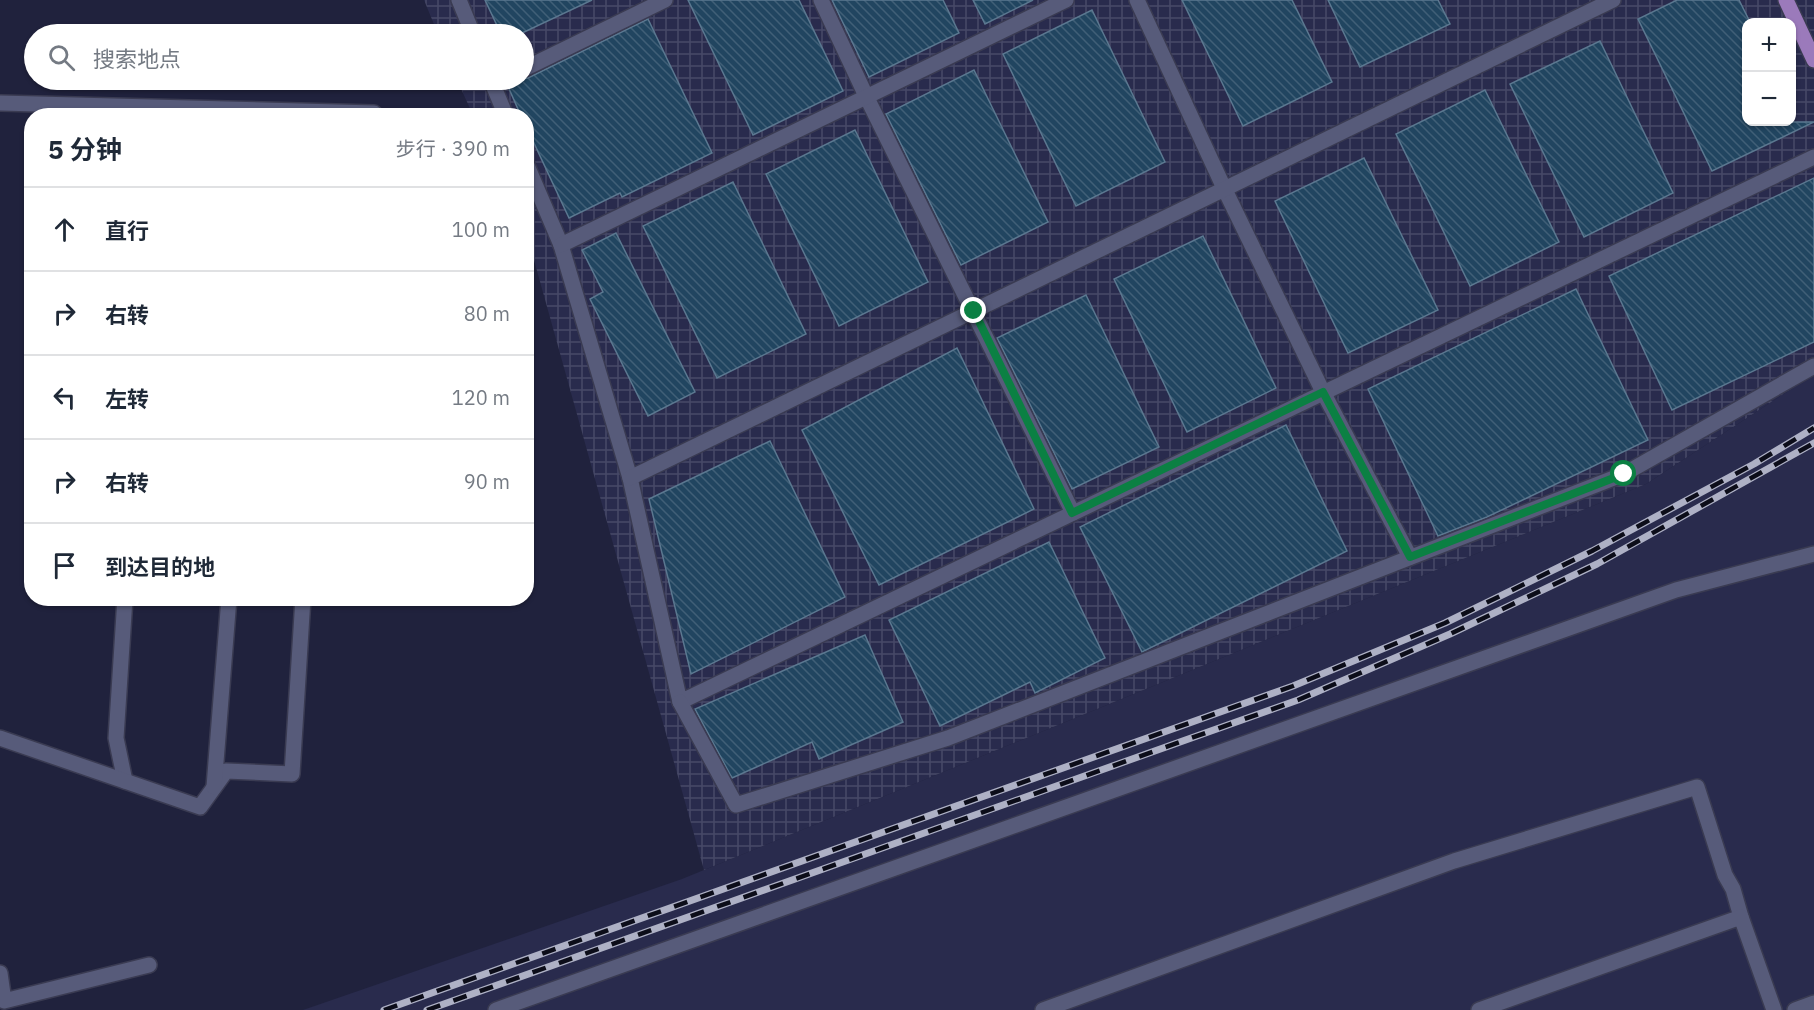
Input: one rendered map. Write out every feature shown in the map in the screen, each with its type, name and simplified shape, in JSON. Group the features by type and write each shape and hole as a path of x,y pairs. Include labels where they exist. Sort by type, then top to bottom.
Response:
{"main road":[{"path":"1786,0 1814,60"}],"street":[{"path":"459,0 469,24"},
{"path":"534,64 665,0"},
{"path":"821,0 1072,513"},
{"path":"561,245 1066,0"},
{"path":"1137,0 1224,189 1323,392 1410,557"},
{"path":"630,478 1613,0"},
{"path":"498,90 503,108"},
{"path":"0,104 98,108"},
{"path":"681,702 1814,157"},
{"path":"534,182 561,245 630,478 681,702 736,805 948,738 1624,474 1814,366"},
{"path":"496,1010 1676,590 1814,554"},
{"path":"124,606 116,738 125,781"},
{"path":"214,787 227,606"},
{"path":"0,738 200,807 226,771 292,774 302,606"},
{"path":"1043,1010 1454,861 1698,787 1725,875 1733,889 1774,1010"},
{"path":"1479,1010 1741,917"},
{"path":"0,973 2,1002 149,965"},
{"path":"1795,1010 1814,1003"}],"shaded area":[{"path":"424,0 1814,0 1814,374 1646,484 704,870 534,260 534,108 470,108 462,90 534,90 534,24 434,24"},
{"path":"1814,374 1814,1010 303,1010 682,879 1646,484"}],"building":[{"path":"485,0 592,0 534,27 534,24 496,24"},
{"path":"688,0 799,0 843,91 753,135"},
{"path":"832,0 943,0 959,33 869,77"},
{"path":"973,0 1033,0 985,24"},
{"path":"1182,0 1292,0 1332,82 1243,126"},
{"path":"1328,0 1438,0 1450,24 1360,67"},
{"path":"1677,0 1739,0 1748,18 1742,18 1742,126 1796,126 1796,122 1814,122 1712,171 1638,19"},
{"path":"1092,10 1165,162 1076,206 1003,54"},
{"path":"648,19 712,153 622,197 620,193 569,218 534,143 534,108 518,108 510,90 534,90 534,75"},
{"path":"1600,41 1673,193 1584,237 1510,84"},
{"path":"974,70 1048,222 961,265 886,114"},
{"path":"1485,90 1559,242 1470,286 1396,134"},
{"path":"855,130 928,282 839,326 766,174"},
{"path":"1364,158 1438,310 1348,353 1275,201"},
{"path":"1814,178 1814,342 1672,410 1609,276"},
{"path":"733,182 806,334 717,378 643,226"},
{"path":"616,233 695,392 648,416 590,299 603,292 582,250"},
{"path":"1203,236 1276,388 1187,432 1114,279"},
{"path":"1576,289 1648,440 1487,517 1438,536 1368,389"},
{"path":"1086,295 1159,447 1072,489 997,338"},
{"path":"957,348 1034,509 879,585 802,430"},
{"path":"1286,425 1347,551 1142,652 1080,527"},
{"path":"770,441 845,597 691,674 649,499"},
{"path":"1049,542 1105,658 1035,693 1030,682 940,726 889,620"},
{"path":"865,635 903,722 819,759 812,742 732,778 695,709"}],"railway":[{"path":"384,1010 1293,686 1445,623 1592,551 1754,464 1814,428"},
{"path":"427,1010 1298,700 1450,634 1597,564 1814,443"}],"route":[{"path":"974,311 1072,513 1323,392 1410,557 1624,474"}]}
